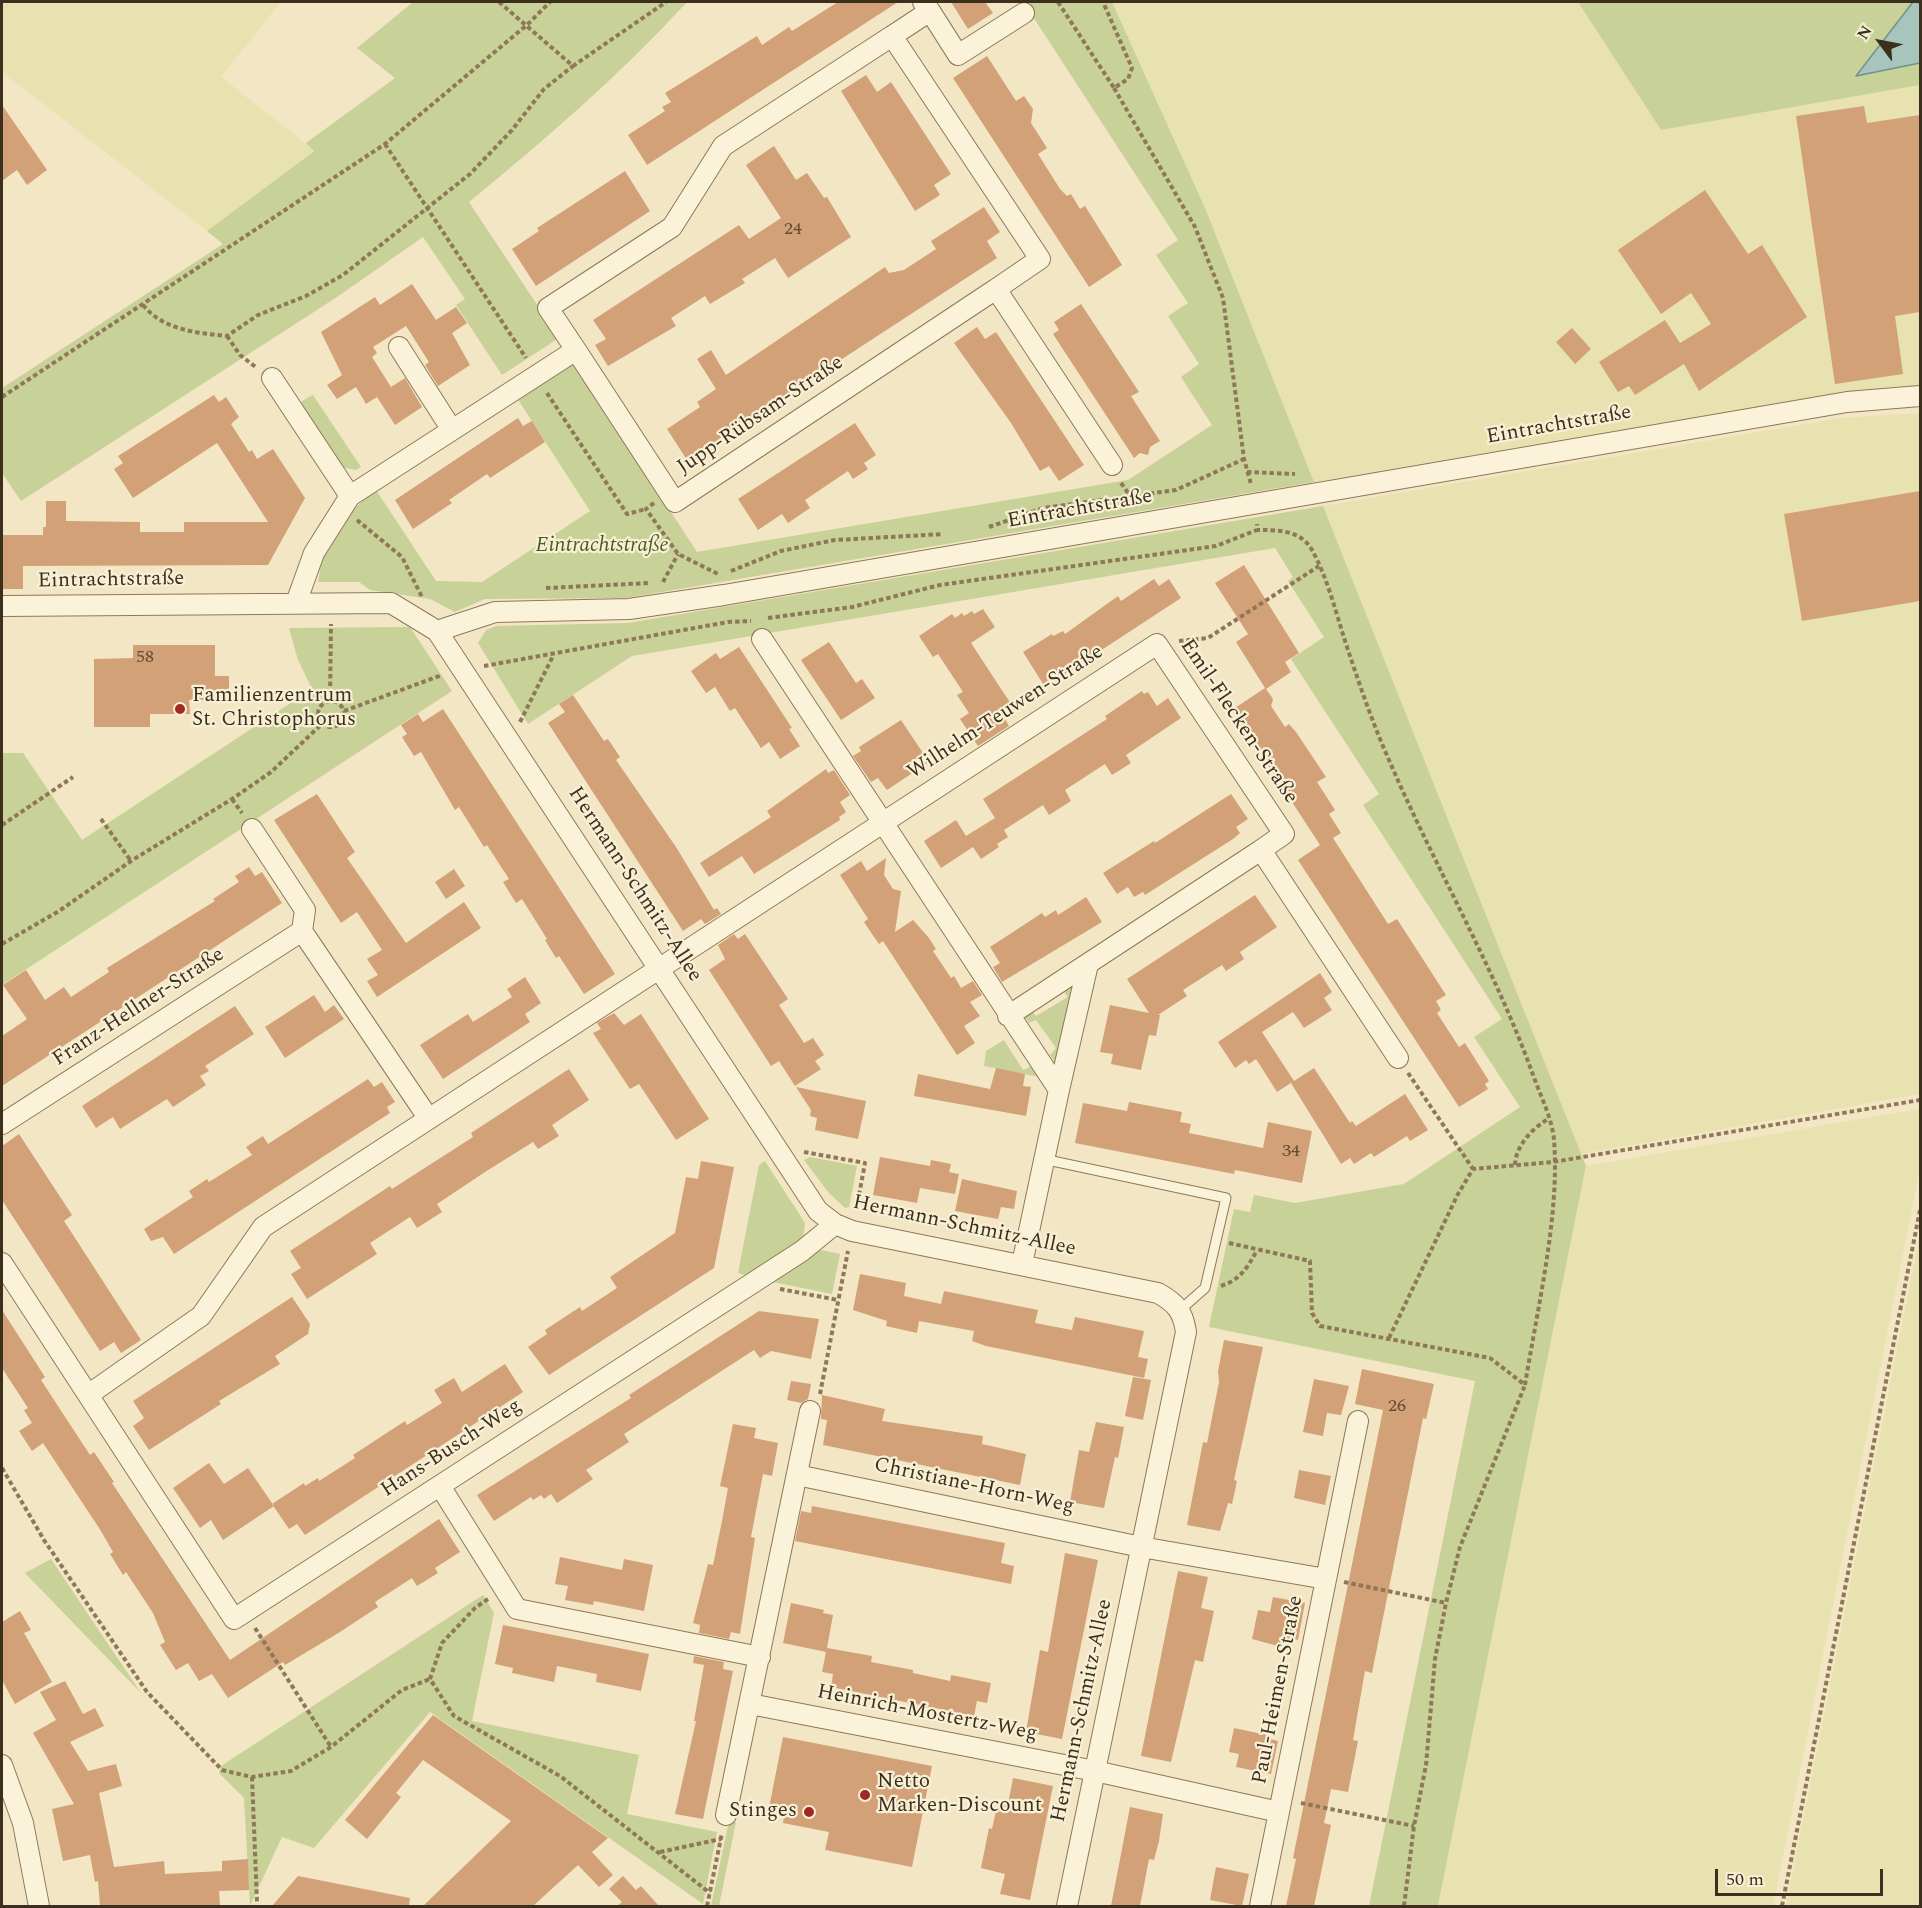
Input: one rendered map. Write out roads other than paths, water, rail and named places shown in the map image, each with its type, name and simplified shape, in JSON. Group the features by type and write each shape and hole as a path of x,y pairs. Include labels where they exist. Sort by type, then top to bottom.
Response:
{"street":[{"name":"Jupp-Rübsam-Straße","path":"892,36 1040,259 675,502 548,308 672,227 723,146 892,36 927,6 958,55 1024,13"},
{"path":"996,289 1112,465"},
{"path":"399,347 452,430"},
{"path":"296,603 314,553 350,496 576,350"},
{"path":"272,378 350,496"},
{"name":"Eintrachtstraße","path":"2,606 391,603 437,631 495,612 629,609 724,595 1847,402 1920,396"},
{"name":"Hermann-Schmitz-Allee","path":"437,631 818,1211 843,1228 1158,1293 1173,1301 1184,1315 1186,1332 1066,1906"},
{"path":"762,639 1008,1016 1059,1090"},
{"name":"Wilhelm-Teuwen-Straße","path":"659,968 1157,644"},
{"name":"Emil-Flecken-Straße","path":"1008,1016 1284,834 1157,644"},
{"path":"252,829 305,910 302,931 429,1119"},
{"path":"1261,850 1398,1058"},
{"name":"Franz-Hellner-Straße","path":"2,1124 302,931"},
{"path":"1022,1264 1043,1160 1088,964"},
{"path":"2,1263 88,1395 201,1316 263,1227 659,968"},
{"name":"Hans-Busch-Weg","path":"88,1395 234,1619 763,1276 843,1228"},
{"path":"726,1815 810,1411"},
{"name":"Paul-Heimen-Straße","path":"1260,1906 1358,1421"},
{"name":"Christiane-Horn-Weg","path":"797,1475 1142,1546"},
{"path":"440,1486 517,1609 760,1658"},
{"name":"Paul-Heimen-Straße","path":"1142,1546 1326,1579"},
{"name":"Heinrich-Mostertz-Weg","path":"750,1704 1095,1771"},
{"path":"2,1765 23,1823 39,1906"},
{"name":"Paul-Heimen-Straße","path":"1095,1771 1280,1805"}],"lane":[{"path":"1043,1160 1226,1198 1205,1288 1180,1310"}],"water":[{"path":"1913,2 1920,3 1920,63 1856,76"}],"place":[{"name":"Familienzentrum St. Christophorus","path":"180,709"},
{"name":"Netto Marken-Discount","path":"865,1795"},
{"name":"Stinges","path":"809,1812"}]}
